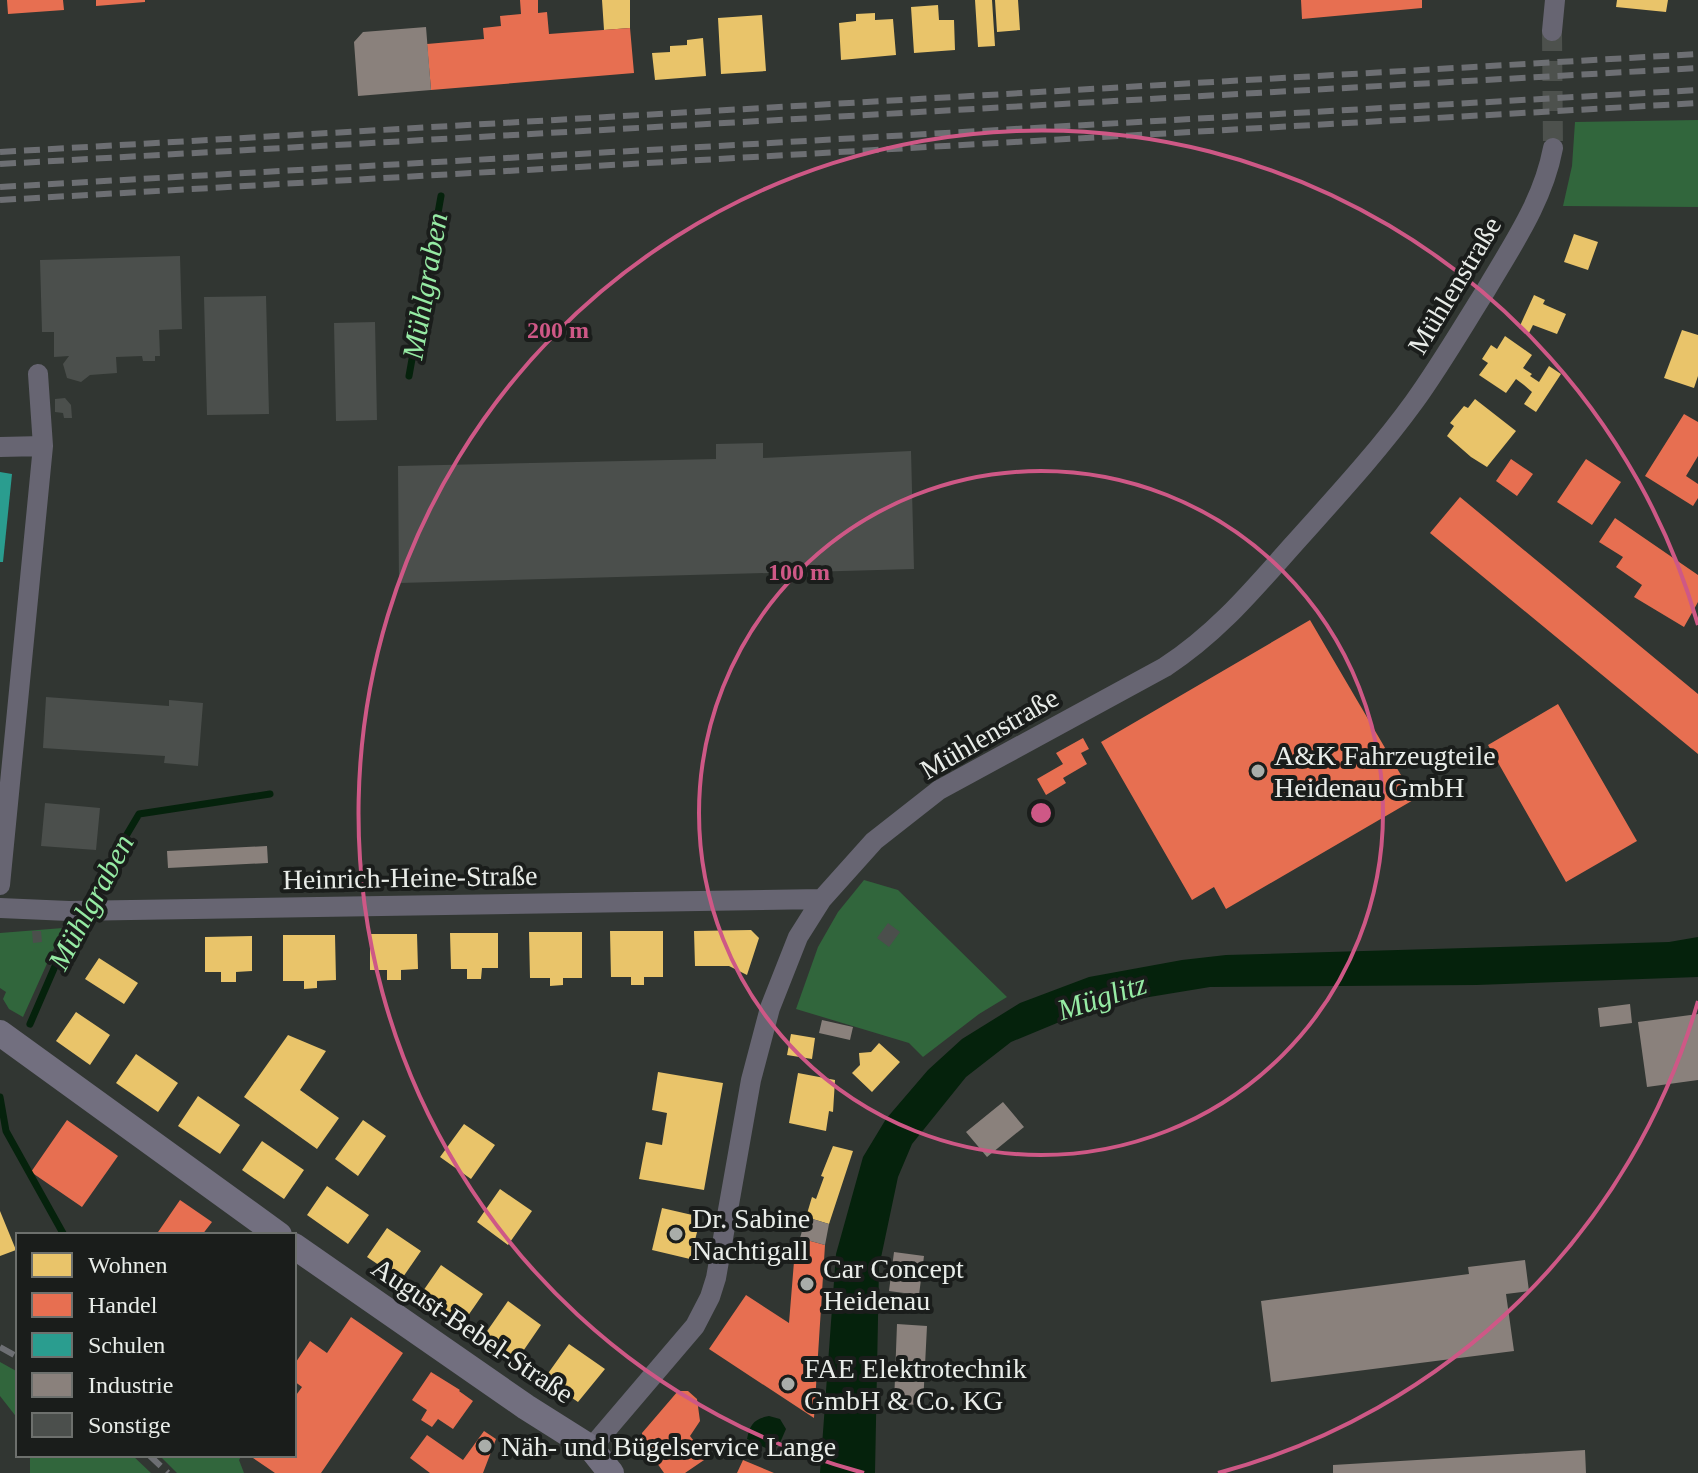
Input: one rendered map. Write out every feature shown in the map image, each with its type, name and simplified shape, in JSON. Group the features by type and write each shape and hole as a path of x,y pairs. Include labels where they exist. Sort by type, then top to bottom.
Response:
{"street":[{"path":"1552,31 1555,0"},
{"name":"Mühlenstraße","path":"591,1448 695,1326 710,1297 751,1080 770,1008 798,937 822,899 874,841 939,790 1165,667 1198,646 1226,620 1374,454 1414,402 1536,204 1548,175 1553,148"},
{"path":"0,885 43,446 38,374"},
{"path":"0,447 43,446"},
{"name":"Heinrich-Heine-Straße","path":"0,908 96,911 822,899"},
{"path":"0,1033 276,1233"},
{"name":"August-Bebel-Straße","path":"296,1247 526,1407 591,1448 611,1473"}],"green space":[{"path":"1698,120 1698,207 1563,206 1572,166 1575,122"},
{"path":"864,880 898,890 1007,997 979,1014 923,1057 909,1043 796,1009 818,947 838,912"},
{"path":"63,928 23,1017 9,1009 3,999 6,992 0,988 0,933"},
{"path":"0,1362 16,1371 16,1416 0,1396"},
{"path":"30,1457 134,1457 151,1473 30,1473"},
{"path":"161,1457 241,1457 244,1473 177,1473"}],"water":[{"name":"Müglitz","path":"1698,937 1698,977 1476,985 1210,987 1125,1001 1011,1042 966,1077 912,1144 898,1177 879,1267 875,1473 820,1473 836,1254 863,1157 886,1119 928,1070 962,1039 1020,1003 1089,977 1226,955 1669,942"},
{"path":"769,1416 780,1419 786,1429 779,1445 770,1450 747,1439 754,1423"}],"building: Wohnen":[{"path":"602,0 630,0 630,28 604,30"},
{"path":"975,0 992,0 995,46 978,47"},
{"path":"995,0 1018,0 1020,30 997,32"},
{"path":"1617,0 1668,0 1666,12 1616,7"},
{"path":"938,5 939,20 954,20 955,50 914,53 911,7"},
{"path":"875,13 875,20 893,19 896,55 841,60 839,23 856,21 856,14"},
{"path":"762,15 766,71 721,74 718,18"},
{"path":"703,38 706,76 655,80 652,53 670,52 670,46 687,45 687,40"},
{"path":"1574,234 1598,242 1588,270 1564,262"},
{"path":"1534,295 1545,300 1543,304 1566,314 1557,334 1533,325 1529,333 1519,328"},
{"path":"1682,330 1698,335 1698,376 1694,388 1664,378"},
{"path":"1505,336 1532,355 1523,368 1532,374 1530,376 1539,382 1549,366 1561,374 1536,412 1524,404 1532,392 1516,379 1506,393 1479,375 1488,363 1482,359 1491,345 1497,349"},
{"path":"1475,399 1516,431 1487,467 1447,436 1454,426 1450,423 1464,406 1468,408"},
{"path":"751,930 759,938 747,975 729,966 695,966 694,931"},
{"path":"610,931 663,931 663,977 644,977 644,985 631,985 631,977 611,977"},
{"path":"529,932 582,932 582,978 563,978 563,985 550,986 550,978 530,978"},
{"path":"450,933 498,933 498,968 482,968 481,979 467,979 467,969 451,969"},
{"path":"370,934 417,934 418,969 401,970 401,980 387,980 387,970 370,970"},
{"path":"283,935 335,935 336,980 317,981 317,988 304,989 304,981 283,981"},
{"path":"252,936 252,971 236,972 236,982 221,982 221,972 205,972 205,937"},
{"path":"99,958 138,983 124,1004 85,979"},
{"path":"76,1012 110,1035 90,1065 56,1041"},
{"path":"791,1034 815,1038 812,1059 787,1055"},
{"path":"288,1035 326,1051 300,1090 339,1118 317,1149 244,1097"},
{"path":"879,1043 900,1062 872,1092 852,1073 860,1065 859,1053 871,1052"},
{"path":"136,1054 178,1083 158,1112 116,1083"},
{"path":"658,1072 723,1083 704,1190 639,1179 646,1142 662,1145 667,1113 652,1110"},
{"path":"798,1073 835,1080 833,1112 829,1111 826,1131 789,1123"},
{"path":"198,1096 240,1125 220,1154 178,1126"},
{"path":"363,1120 386,1136 358,1176 335,1159"},
{"path":"464,1124 495,1145 471,1179 440,1157"},
{"path":"262,1141 304,1170 284,1199 242,1170"},
{"path":"833,1146 853,1151 829,1224 806,1217 812,1197 816,1199"},
{"path":"327,1186 369,1215 348,1244 307,1215"},
{"path":"500,1189 532,1211 508,1245 477,1222"},
{"name":"Dr. Sabine Nachtigall","path":"662,1208 701,1217 690,1259 652,1250"},
{"path":"0,1211 16,1250 0,1256"},
{"path":"387,1228 421,1251 401,1280 367,1257"},
{"path":"441,1265 483,1294 463,1323 421,1294"},
{"path":"508,1301 541,1325 517,1360 483,1337"},
{"path":"569,1344 605,1369 578,1402 544,1379"}],"building: Handel":[{"path":"7,0 63,0 64,10 8,14"},
{"path":"96,0 145,0 145,2 96,6"},
{"path":"520,0 538,0 538,13 547,12 549,34 630,28 634,73 431,90 427,44 484,39 483,28 501,26 500,16 521,14"},
{"path":"1301,0 1422,0 1422,8 1302,19"},
{"path":"1684,414 1698,422 1698,456 1686,476 1698,484 1698,498 1693,506 1645,476"},
{"path":"1511,459 1533,474 1517,496 1496,481"},
{"path":"1586,459 1621,482 1592,525 1557,502"},
{"path":"1460,497 1698,694 1698,754 1430,533"},
{"path":"1615,518 1698,575 1698,602 1684,627 1634,597 1642,585 1616,567 1623,557 1599,542"},
{"name":"A&K Fahrzeugteile Heidenau GmbH","path":"1310,620 1415,799 1226,909 1214,887 1192,900 1101,742"},
{"path":"1558,704 1637,841 1566,882 1488,745"},
{"path":"1083,738 1089,749 1081,753 1087,764 1063,778 1066,783 1046,795 1037,779 1063,764 1056,753"},
{"path":"67,1120 118,1156 82,1207 31,1172"},
{"path":"180,1200 212,1222 204,1233 157,1233"},
{"name":"FAE Elektrotechnik GmbH & Co. KG","path":"796,1237 825,1245 814,1418 709,1349 746,1295 789,1323"},
{"path":"351,1317 403,1353 321,1473 275,1473 253,1458 296,1457 296,1395 302,1387 296,1382 296,1362 310,1341 327,1353"},
{"path":"431,1372 473,1401 453,1429 438,1419 432,1427 421,1420 427,1410 412,1400"},
{"path":"678,1391 688,1391 697,1399 700,1421 690,1436 707,1458 685,1473 664,1473 643,1443 642,1433"},
{"path":"484,1431 496,1439 483,1473 430,1473 410,1458 427,1435 463,1460"},
{"path":"743,1460 774,1473 737,1473"}],"building: Schulen":[{"path":"0,472 12,474 3,562 0,562"}],"building: Industrie":[{"path":"426,27 431,90 358,96 354,42 363,32"},
{"path":"267,846 268,863 168,868 167,851"},
{"path":"1630,1004 1632,1023 1600,1027 1598,1008"},
{"path":"1698,1014 1698,1080 1647,1087 1638,1022"},
{"path":"822,1020 853,1027 850,1040 819,1033"},
{"path":"1003,1102 1024,1127 987,1157 966,1132"},
{"path":"806,1217 829,1224 825,1245 800,1238"},
{"path":"894,1252 924,1256 919,1295 889,1291"},
{"path":"1525,1260 1529,1291 1506,1294 1514,1351 1271,1382 1261,1301 1469,1274 1468,1267"},
{"path":"897,1324 927,1326 923,1405 894,1404"},
{"path":"1585,1450 1586,1473 1333,1473 1333,1465"}],"building: Sonstige":[{"path":"180,256 182,329 159,330 160,356 155,356 155,361 143,361 142,356 116,357 117,373 90,375 81,382 67,378 63,364 69,356 54,357 54,332 42,332 40,260"},
{"path":"266,296 269,414 207,415 204,297"},
{"path":"375,322 377,420 336,421 334,323"},
{"path":"65,398 71,405 72,418 64,418 63,413 55,412 55,399"},
{"path":"763,443 763,458 911,451 914,569 399,583 398,466 716,459 716,444"},
{"path":"46,697 169,706 169,700 203,703 198,766 164,763 165,756 43,748"},
{"path":"45,803 100,808 96,850 41,846"},
{"path":"888,923 900,932 889,947 877,938"},
{"path":"32,931 41,931 42,942 33,943"}],"waterway":[{"name":"Mühlgraben","path":"409,376 441,196"},
{"name":"Mühlgraben","path":"30,1024 72,927 139,814 270,794"},
{"name":"Mühlgraben","path":"0,1097 6,1131 63,1233"}],"tunnel":[{"path":"1552,31 1553,148"}],"railway":[{"path":"0,152 1698,54"},
{"path":"0,164 1698,68"},
{"path":"0,187 1698,90"},
{"path":"0,200 1698,103"},
{"path":"0,1347 16,1356"},
{"path":"151,1457 168,1473"}],"place":[{"name":"A&K Fahrzeugteile Heidenau GmbH","path":"1258,771"},
{"name":"Dr. Sabine Nachtigall","path":"676,1234"},
{"name":"Car Concept Heidenau","path":"807,1284"},
{"name":"FAE Elektrotechnik GmbH & Co. KG","path":"788,1384"},
{"name":"Näh- und Bügelservice Lange","path":"485,1446"}]}
